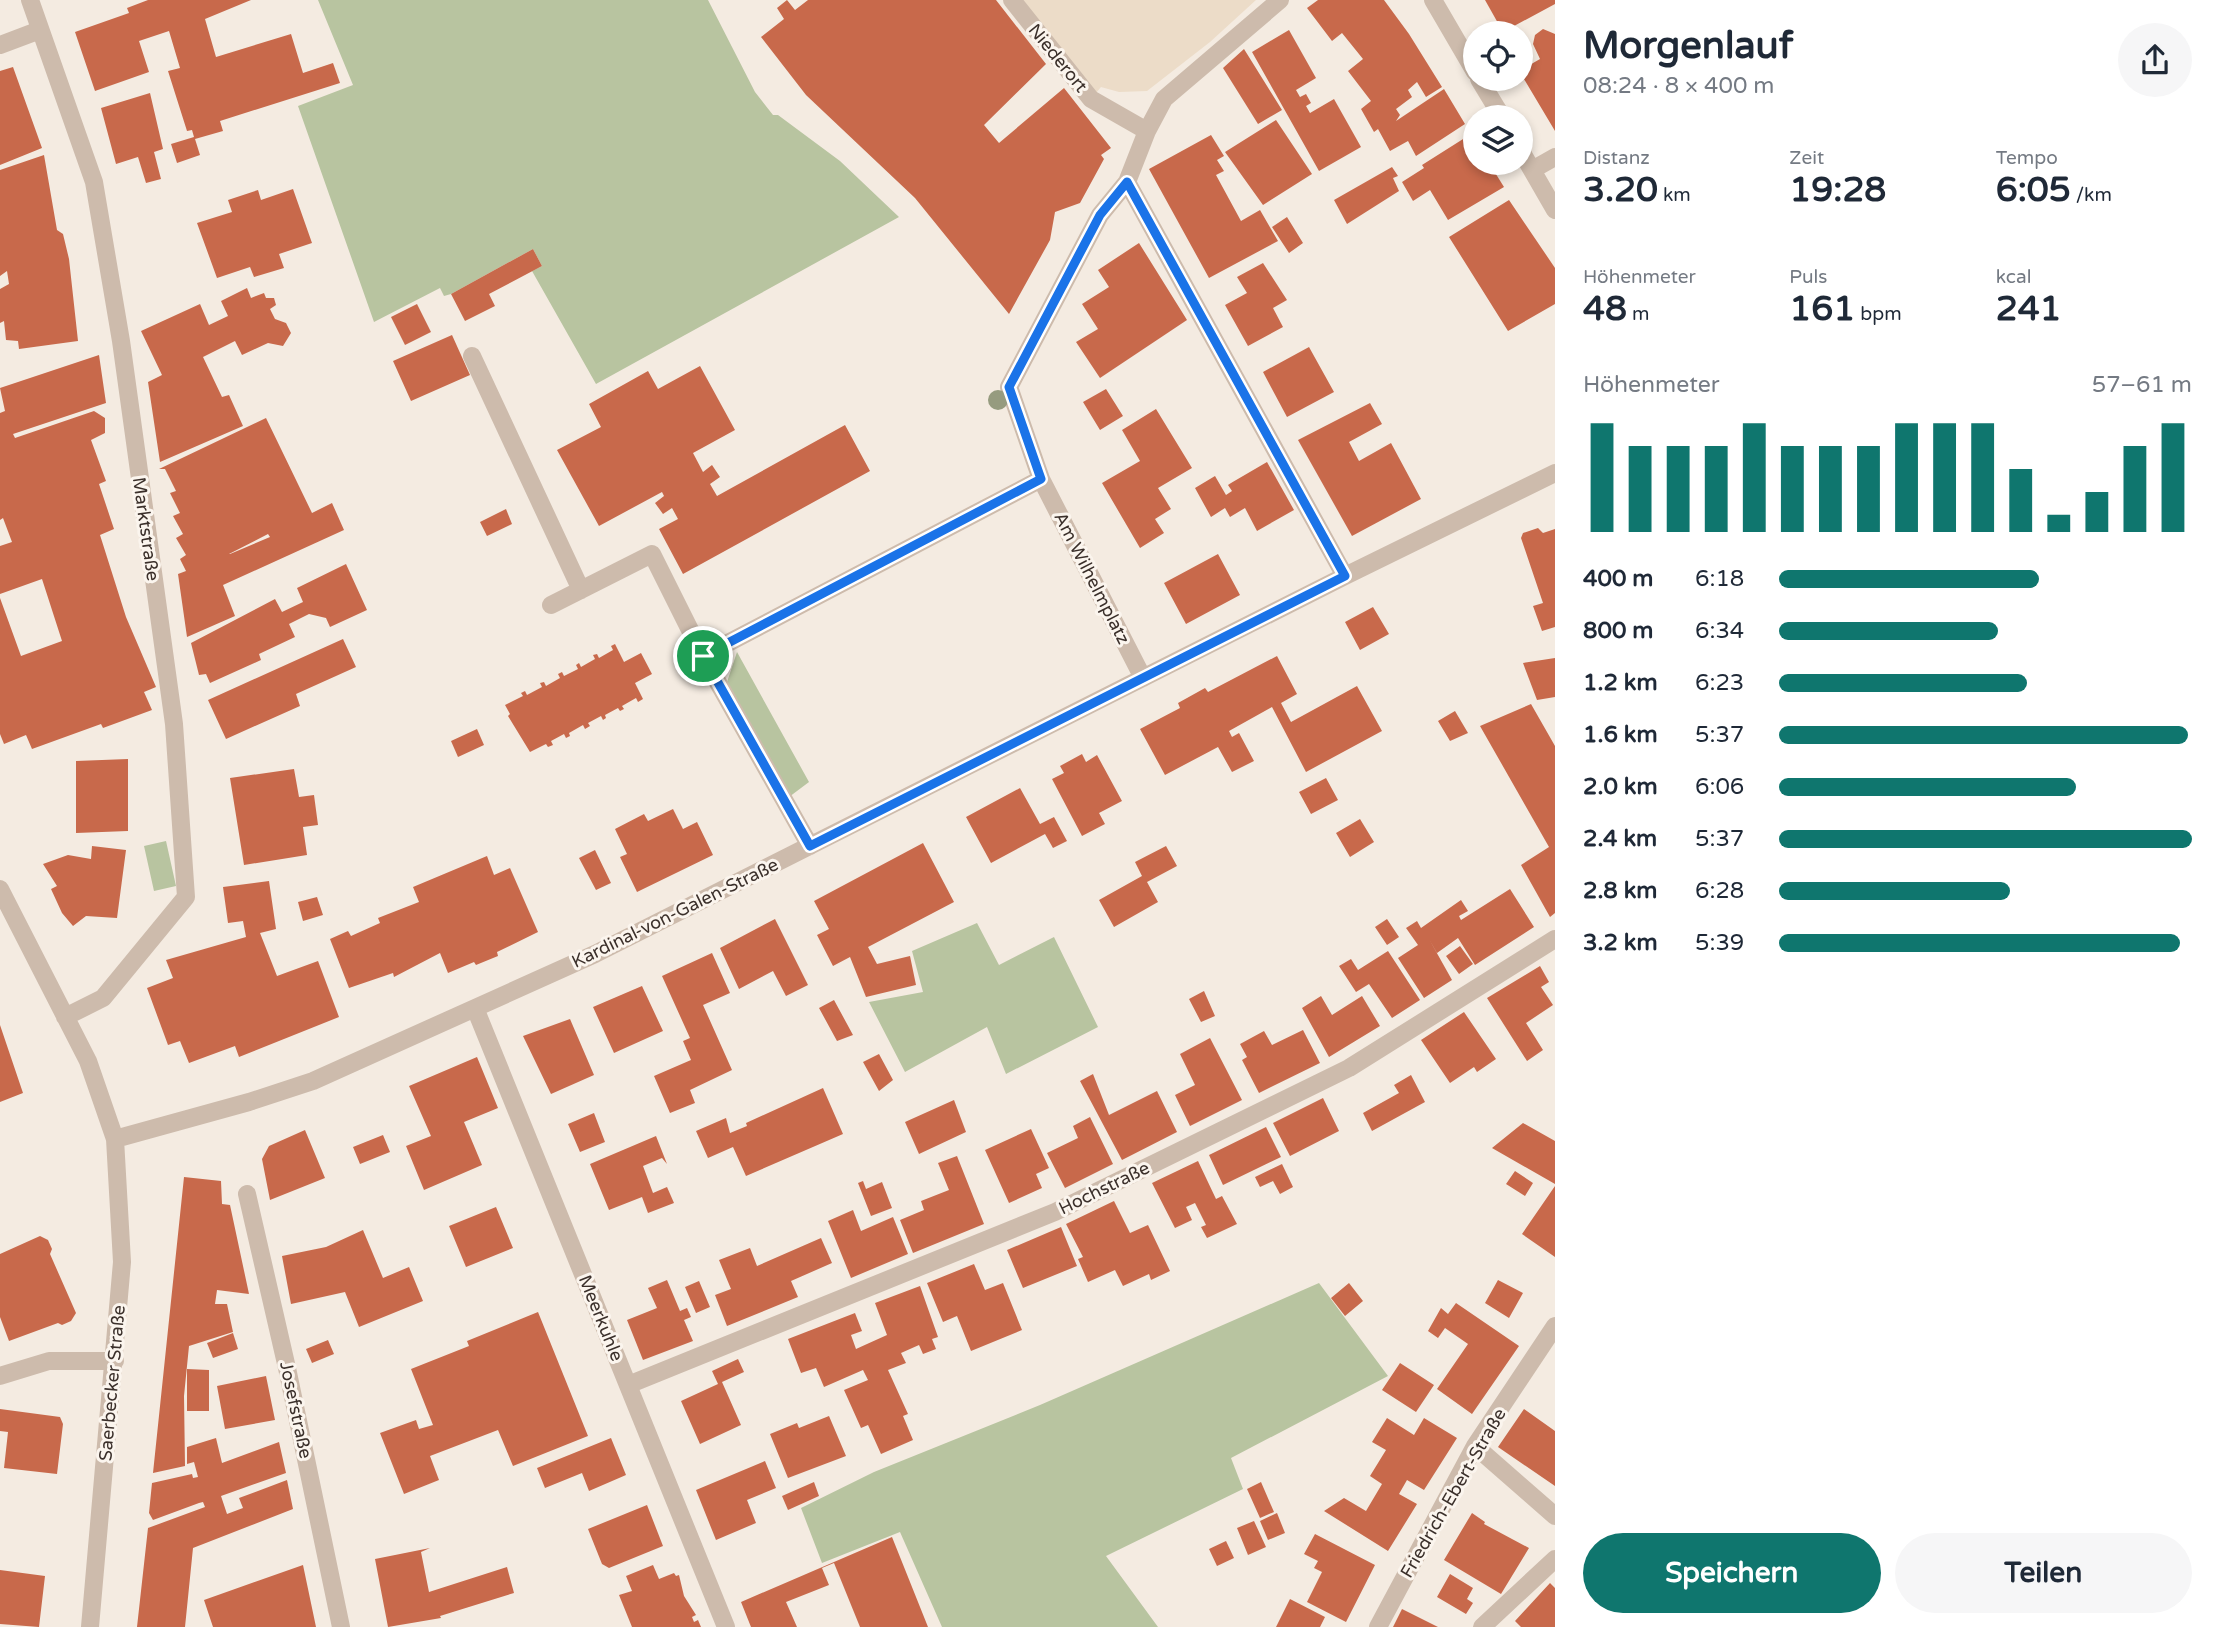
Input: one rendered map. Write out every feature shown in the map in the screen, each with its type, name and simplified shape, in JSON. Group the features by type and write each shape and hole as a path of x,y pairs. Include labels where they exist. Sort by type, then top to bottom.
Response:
{"street":[{"name":"Marktstraße","path":"30,0 94,182 121,341 174,724 186,897 103,998 65,1017"},
{"name":"Niederort","path":"1012,0 1091,99 1147,131"},
{"path":"1433,0 1463,51"},
{"path":"1276,4 1164,99 1147,131 1127,182 1345,576"},
{"path":"0,45 40,30"},
{"path":"1533,169 1555,157"},
{"path":"1533,172 1555,210"},
{"name":"Am Wilhelmplatz","path":"1127,182 1100,215 1009,387 1041,479 1143,678"},
{"path":"472,356 581,590"},
{"name":"Kardinal-von-Galen-Straße","path":"115,1139 249,1102 313,1081 595,954 1345,576 1555,474"},
{"path":"703,656 1041,479"},
{"path":"551,605 652,554 703,656 810,846"},
{"name":"Saerbecker Straße","path":"0,889 88,1061 115,1139 121,1200 122,1262 90,1627"},
{"name":"Hochstraße","path":"628,1385 1055,1212 1349,1068 1555,939"},
{"name":"Meerkuhle","path":"475,1008 726,1627"},
{"name":"Josefstraße","path":"247,1194 341,1627"},
{"name":"Friedrich-Ebert-Straße","path":"1378,1627 1475,1446 1555,1326"},
{"path":"0,1376 49,1361 115,1361"},
{"path":"1475,1446 1555,1516"},
{"path":"1482,1627 1555,1559"}],"green space":[{"path":"318,0 708,0 755,92 773,115 778,115 840,161 899,217 596,384 532,271 542,266 533,249 451,294 444,296 440,288 374,322 298,106 353,85"},
{"path":"737,652 809,782 789,797 726,685"},
{"path":"166,841 176,886 154,891 144,846"},
{"path":"977,923 999,965 1054,937 1098,1027 1006,1074 987,1027 905,1072 869,1002 923,992 912,951"},
{"path":"1319,1283 1388,1376 1231,1458 1243,1489 1106,1556 1158,1627 942,1627 900,1532 822,1563 801,1508 874,1472 1040,1405"}],"shaded area":[{"path":"1012,0 1256,0 1210,42 1147,91 1119,92 1101,87 1091,99"}],"building":[{"path":"148,0 251,0 205,19 216,57 291,34 303,73 333,63 340,83 220,121 223,131 195,139 200,155 177,163 171,144 194,137 192,130 187,131 168,71 180,68 169,31 139,41 149,72 95,91 75,32 129,13 127,8"},
{"path":"787,0 795,10 808,0 996,0 1046,64 984,125 999,143 1064,88 1111,148 1101,155 1104,159 1080,203 1055,212 1050,240 1009,314 915,198 806,95 761,37 784,19 777,8"},
{"path":"1318,0 1384,0 1442,87 1426,97 1417,82 1408,90 1412,97 1396,109 1400,115 1396,121 1444,89 1463,121 1463,125 1416,156 1408,141 1390,151 1378,129 1374,132 1361,109 1371,101 1348,71 1363,59 1342,33 1332,41 1307,8"},
{"path":"1485,0 1555,0 1555,4 1523,21 1497,21"},
{"path":"1543,29 1555,34 1555,131 1531,91 1533,63 1540,59 1533,44 1535,35"},
{"path":"1289,30 1316,78 1296,90 1300,97 1306,94 1311,103 1306,106 1310,113 1334,99 1361,147 1319,171 1252,52"},
{"path":"1244,49 1282,110 1258,124 1223,68"},
{"path":"13,67 42,148 0,165 0,71"},
{"path":"150,93 163,149 154,152 161,179 146,183 138,157 116,164 101,108"},
{"path":"1276,120 1312,174 1263,205 1225,152"},
{"path":"1211,135 1224,156 1217,160 1224,171 1216,175 1241,221 1260,210 1278,241 1209,278 1149,169"},
{"path":"1463,139 1463,175 1496,175 1504,187 1448,220 1430,190 1413,201 1402,182 1424,168 1422,165"},
{"path":"44,155 57,230 63,234 69,259 78,341 19,349 18,341 6,340 4,321 0,323 0,289 9,284 7,271 0,276 0,170"},
{"path":"1392,167 1398,176 1393,178 1399,191 1347,224 1334,200"},
{"path":"293,189 312,243 279,254 284,268 254,277 250,267 217,278 197,223 232,212 228,200 258,190 261,200"},
{"path":"1509,200 1555,268 1555,304 1508,331 1449,237"},
{"path":"1287,217 1303,243 1289,253 1272,227"},
{"path":"1139,243 1187,320 1100,378 1076,342 1098,329 1082,304 1109,287 1098,270"},
{"path":"533,249 542,266 489,294 495,306 465,321 451,294"},
{"path":"1263,263 1287,300 1273,308 1283,327 1248,346 1225,305 1247,293 1237,277"},
{"path":"247,288 251,298 264,293 266,298 274,298 276,305 270,309 275,319 286,323 291,333 283,346 268,343 242,355 235,341 203,357 222,397 229,395 243,426 160,462 148,382 162,375 141,331 200,304 209,325 228,316 221,301"},
{"path":"417,304 431,332 405,345 391,317"},
{"path":"452,335 470,375 411,401 393,361"},
{"path":"1309,347 1334,392 1287,417 1263,372"},
{"path":"99,355 106,403 13,434 15,438 94,411 105,418 105,433 91,440 106,481 99,484 114,529 100,535 126,617 156,687 144,692 152,710 103,728 101,724 32,749 26,735 4,744 0,734 0,598 21,656 62,641 42,579 0,594 0,546 12,542 3,518 0,520 0,413 5,411 0,388"},
{"path":"700,366 735,430 693,453 703,472 712,465 720,477 710,484 717,496 845,425 870,471 683,574 659,529 678,519 672,508 663,514 655,503 664,496 662,492 599,526 557,450 601,427 589,404 648,371 658,389"},
{"path":"1106,389 1123,416 1100,430 1083,402"},
{"path":"1370,403 1382,424 1349,442 1359,461 1391,443 1421,499 1352,536 1298,440"},
{"path":"1156,409 1192,468 1158,488 1171,509 1155,519 1164,533 1140,548 1102,483 1140,461 1122,430"},
{"path":"266,418 312,513 332,503 344,530 223,585 235,616 187,637 178,574 186,571 180,559 186,555 176,538 183,534 173,516 180,513 170,493 176,491 165,469 159,469","holes":["268,534 270,537 230,554 229,554"]},
{"path":"1267,462 1294,510 1257,531 1245,508 1230,517 1225,508 1211,517 1195,488 1215,476 1226,495 1232,491 1228,485"},
{"path":"506,509 512,524 487,536 480,522"},
{"path":"1538,528 1543,533 1555,529 1555,627 1542,631 1533,606 1543,603 1521,538 1523,533"},
{"path":"1218,554 1240,595 1186,624 1164,583"},
{"path":"346,564 367,610 330,627 326,618 309,614 289,624 295,637 259,654 261,660 210,683 206,674 199,675 191,643 275,599 282,612 303,602 297,588"},
{"path":"1373,607 1389,634 1360,650 1345,622"},
{"path":"343,639 356,667 296,694 300,706 226,739 208,700"},
{"path":"615,644 624,662 641,653 652,674 635,683 643,699 638,702 636,698 622,706 624,709 620,711 618,708 605,715 603,720 601,716 588,723 590,726 585,729 583,725 569,733 570,736 566,738 564,734 551,741 553,745 548,747 546,744 530,752 508,716 510,714 505,705 523,696 521,693 525,691 527,695 542,687 540,683 544,682 546,686 560,678 558,674 562,672 564,676 578,669 576,665 579,663 581,667 595,659 593,655 597,654 599,658 613,650 611,646"},
{"path":"1277,656 1297,694 1281,703 1291,722 1357,686 1382,731 1306,772 1272,707 1229,731 1232,737 1239,733 1254,761 1232,772 1218,747 1165,775 1140,729 1180,708 1178,703 1205,688 1208,692"},
{"path":"1555,658 1555,697 1537,700 1523,663"},
{"path":"1531,704 1555,746 1555,913 1550,917 1521,865 1549,847 1480,726"},
{"path":"1455,711 1468,733 1450,741 1438,721"},
{"path":"477,729 484,745 458,757 451,741"},
{"path":"1082,754 1086,762 1097,755 1122,801 1099,813 1105,824 1082,836 1052,779 1064,773 1060,766"},
{"path":"128,759 128,831 76,833 76,761"},
{"path":"294,769 299,797 314,795 318,825 303,827 307,855 244,865 230,778"},
{"path":"1326,778 1338,800 1311,814 1299,792"},
{"path":"1020,788 1040,824 1054,817 1067,841 1053,848 1045,834 991,863 966,817"},
{"path":"673,809 683,829 697,822 713,855 637,892 620,857 627,854 615,829 644,814 648,821"},
{"path":"1360,819 1374,842 1350,857 1336,833"},
{"path":"923,843 954,902 868,947 877,964 910,956 916,985 866,997 850,957 833,966 817,935 829,929 814,901"},
{"path":"92,846 126,850 117,918 86,916 73,926 62,913 51,889 57,886 43,864 68,855 91,859"},
{"path":"1166,846 1177,866 1147,882 1158,902 1114,927 1099,900 1142,876 1135,862"},
{"path":"595,850 611,883 596,890 579,858"},
{"path":"487,856 494,875 510,868 538,932 497,952 498,956 476,965 474,962 448,973 440,953 394,977 393,973 349,988 330,939 348,931 351,936 380,923 378,918 419,902 413,887"},
{"path":"269,881 276,929 260,933 277,976 318,961 339,1017 239,1057 235,1046 189,1063 180,1041 168,1045 147,988 173,978 166,960 246,937 243,921 228,923 223,887"},
{"path":"1510,889 1534,927 1475,965 1458,938 1437,953 1429,939 1452,980 1424,998 1398,958 1418,945 1406,928 1417,921 1421,928 1461,900 1468,911 1459,916 1461,920"},
{"path":"317,897 323,915 303,921 298,902"},
{"path":"775,919 808,985 786,996 773,971 739,989 720,948"},
{"path":"1387,919 1399,937 1387,945 1375,927"},
{"path":"1460,946 1473,964 1459,974 1446,956"},
{"path":"1388,951 1420,1000 1392,1018 1369,984 1356,992 1339,966 1351,959 1358,970"},
{"path":"712,953 730,993 703,1005 732,1070 690,1090 695,1103 670,1113 654,1076 691,1060 683,1041 690,1038 662,976"},
{"path":"1540,966 1549,982 1541,987 1553,1005 1526,1023 1543,1050 1527,1061 1487,998"},
{"path":"642,986 663,1031 614,1053 593,1007"},
{"path":"1204,991 1215,1016 1201,1022 1189,999"},
{"path":"1321,996 1332,1015 1362,996 1380,1026 1329,1057 1302,1008"},
{"path":"834,1000 853,1035 837,1041 819,1008"},
{"path":"1464,1012 1496,1059 1477,1072 1474,1067 1450,1083 1421,1040"},
{"path":"570,1019 594,1075 551,1094 523,1036"},
{"path":"0,1025 23,1093 0,1102"},
{"path":"1303,1030 1320,1063 1259,1093 1242,1060 1247,1057 1240,1044 1264,1031 1272,1045"},
{"path":"1210,1038 1242,1100 1190,1126 1175,1095 1195,1085 1180,1054"},
{"path":"879,1054 893,1080 879,1091 863,1062"},
{"path":"477,1057 498,1108 464,1122 482,1165 424,1190 406,1146 431,1136 409,1086"},
{"path":"1093,1074 1109,1115 1157,1091 1177,1132 1122,1160 1080,1081"},
{"path":"1411,1075 1425,1102 1372,1131 1363,1113 1399,1093 1394,1085"},
{"path":"823,1088 843,1134 746,1176 733,1147 708,1158 696,1131 726,1118 730,1133"},
{"path":"1323,1098 1339,1131 1290,1156 1273,1123"},
{"path":"954,1100 966,1132 919,1154 905,1122"},
{"path":"594,1113 605,1142 580,1152 568,1124"},
{"path":"1090,1117 1113,1164 1065,1188 1047,1153 1078,1138 1073,1126"},
{"path":"1523,1123 1555,1141 1555,1184 1492,1148"},
{"path":"1266,1127 1281,1157 1223,1185 1209,1155"},
{"path":"1031,1129 1049,1168 1036,1174 1042,1188 1009,1203 985,1150"},
{"path":"305,1130 325,1178 270,1200 262,1159 269,1146"},
{"path":"383,1135 390,1152 360,1164 353,1147"},
{"path":"656,1136 667,1164 662,1158 643,1166 653,1193 667,1187 674,1203 648,1213 642,1197 609,1210 590,1164"},
{"path":"957,1156 984,1224 913,1253 900,1220 924,1210 921,1201 949,1190 938,1163"},
{"path":"1198,1161 1216,1199 1222,1196 1237,1224 1207,1238 1201,1227 1206,1225 1195,1203 1186,1207 1192,1220 1175,1228 1152,1183"},
{"path":"1282,1164 1293,1187 1280,1194 1273,1181 1260,1187 1255,1177"},
{"path":"1515,1171 1533,1183 1525,1196 1506,1184"},
{"path":"184,1177 221,1181 222,1204 230,1205 249,1294 217,1290 215,1304 227,1304 233,1332 189,1346 184,1396 185,1466 153,1473"},
{"path":"863,1181 866,1189 882,1182 892,1208 871,1216 858,1183"},
{"path":"1555,1186 1555,1257 1522,1234"},
{"path":"1114,1201 1130,1233 1148,1225 1170,1271 1151,1280 1149,1274 1123,1286 1115,1270 1088,1282 1078,1259 1083,1257 1066,1224"},
{"path":"496,1207 513,1248 466,1267 449,1226"},
{"path":"853,1210 861,1231 893,1217 908,1254 851,1278 828,1221"},
{"path":"1061,1227 1077,1266 1023,1288 1007,1250"},
{"path":"363,1230 383,1278 409,1267 423,1301 359,1327 345,1292 291,1304 282,1256 326,1247"},
{"path":"40,1236 48,1240 52,1249 50,1254 76,1313 71,1321 62,1325 58,1323 9,1341 0,1317 0,1254"},
{"path":"821,1238 832,1263 791,1281 798,1297 727,1326 715,1295 731,1289 719,1260 750,1248 757,1266"},
{"path":"974,1264 985,1290 1003,1283 1022,1330 971,1351 957,1316 943,1322 927,1283"},
{"path":"667,1280 680,1311 687,1308 691,1317 684,1320 693,1341 643,1360 627,1320 657,1308 648,1288"},
{"path":"1498,1280 1523,1293 1509,1318 1485,1303"},
{"path":"699,1281 710,1307 696,1313 685,1287"},
{"path":"1349,1283 1363,1301 1345,1316 1331,1298"},
{"path":"920,1286 938,1337 932,1339 936,1349 923,1354 919,1345 901,1353 906,1363 888,1370 908,1414 903,1416 913,1440 881,1454 868,1425 861,1428 844,1390 868,1380 863,1370 824,1387 816,1368 801,1373 788,1339 855,1313 862,1331 851,1335 856,1349 887,1335 875,1303"},
{"path":"1456,1303 1519,1346 1472,1414 1437,1389 1468,1344 1445,1328 1438,1338 1428,1331 1441,1308 1448,1314"},
{"path":"538,1312 588,1436 513,1466 498,1430 430,1456 439,1480 404,1494 380,1433 416,1420 419,1429 433,1425 411,1369 469,1346 467,1341"},
{"path":"233,1333 238,1349 213,1358 207,1343"},
{"path":"328,1340 334,1354 312,1363 306,1349"},
{"path":"738,1359 744,1372 722,1382 741,1425 700,1444 681,1401 718,1384 712,1371"},
{"path":"1400,1363 1434,1385 1416,1412 1382,1390"},
{"path":"187,1369 209,1370 209,1411 187,1411"},
{"path":"266,1376 275,1420 225,1429 217,1386"},
{"path":"0,1409 60,1417 63,1424 57,1474 4,1468 8,1432 0,1431"},
{"path":"1524,1409 1555,1431 1555,1486 1498,1447"},
{"path":"829,1416 846,1456 788,1478 770,1434 797,1423 799,1428"},
{"path":"1387,1418 1414,1435 1424,1418 1457,1438 1424,1490 1407,1480 1399,1494 1417,1504 1388,1551 1324,1511 1344,1498 1366,1511 1382,1484 1370,1476 1386,1450 1372,1442"},
{"path":"216,1438 222,1463 279,1442 286,1473 221,1496 227,1514 243,1508 239,1498 287,1480 293,1509 193,1548 185,1627 137,1627 148,1528 205,1507 203,1502 199,1503 153,1520 149,1513 152,1483 192,1474 193,1478 198,1477 194,1462 187,1464 187,1447"},
{"path":"611,1438 626,1475 589,1491 582,1473 545,1488 537,1468"},
{"path":"765,1461 776,1488 747,1500 756,1523 716,1540 696,1490"},
{"path":"814,1482 819,1496 788,1510 782,1496"},
{"path":"1261,1482 1274,1512 1260,1518 1247,1489"},
{"path":"647,1505 663,1546 609,1568 602,1564 588,1529"},
{"path":"1277,1513 1285,1533 1268,1540 1260,1521"},
{"path":"1472,1513 1485,1522 1484,1524 1529,1548 1501,1594 1444,1560"},
{"path":"1254,1521 1266,1547 1248,1555 1237,1528"},
{"path":"1315,1534 1375,1565 1346,1622 1307,1602 1322,1572 1314,1568 1318,1561 1304,1554"},
{"path":"892,1537 928,1627 860,1627 834,1563 822,1568 829,1585 786,1602 797,1627 751,1627 741,1602"},
{"path":"1226,1541 1234,1558 1217,1566 1209,1549"},
{"path":"430,1548 421,1552 429,1592 507,1567 514,1593 440,1616 441,1618 388,1627 375,1559"},
{"path":"303,1565 316,1627 213,1627 204,1600"},
{"path":"653,1565 659,1579 674,1573 679,1575 684,1596 696,1615 692,1617 694,1622 698,1620 701,1627 632,1627 619,1595 632,1591 626,1576"},
{"path":"0,1570 45,1576 39,1627 0,1624"},
{"path":"1450,1574 1473,1588 1467,1599 1473,1603 1466,1614 1437,1597"},
{"path":"1550,1583 1555,1588 1555,1627 1521,1627 1515,1621"},
{"path":"1290,1599 1325,1617 1320,1627 1276,1627"},
{"path":"1402,1609 1438,1627 1393,1627"}],"route":[{"path":"1127,182 1345,576 810,846 703,656 1041,479 1016,414 1009,387 1100,215 1127,182"}]}
